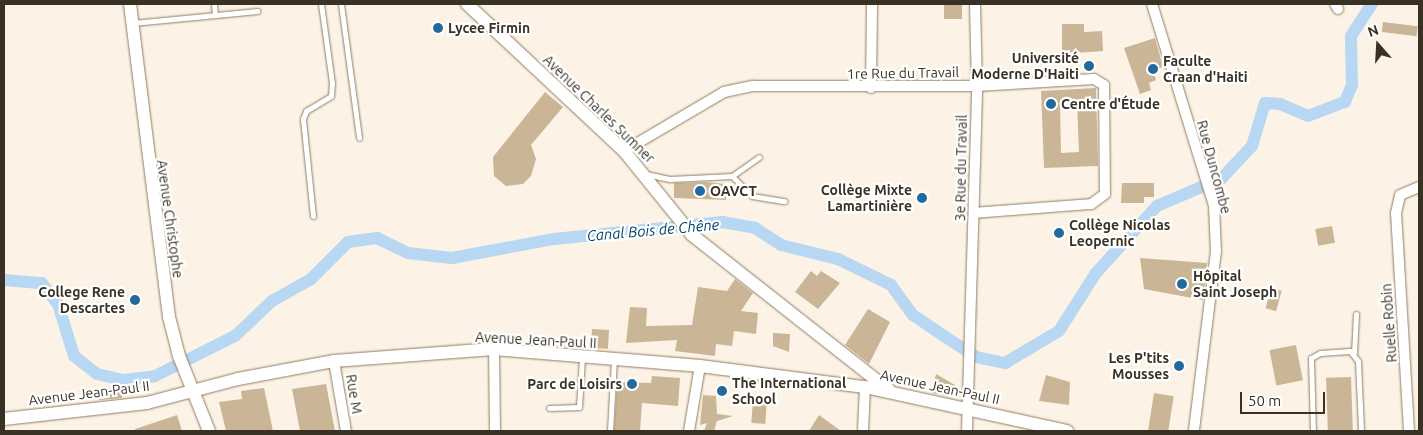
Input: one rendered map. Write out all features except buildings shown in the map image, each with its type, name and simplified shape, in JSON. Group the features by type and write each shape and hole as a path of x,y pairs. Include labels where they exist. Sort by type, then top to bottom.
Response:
{"street":[{"name":"Avenue Christophe","path":"130,4 154,212 178,356 194,391 208,431"},
{"name":"Avenue Charles Sumner","path":"467,4 624,151 645,174 670,209 692,235 891,391"},
{"path":"871,88 872,4"},
{"name":"3e Rue du Travail","path":"967,431 970,408 977,86 974,4"},
{"name":"Rue Duncombe","path":"1152,4 1214,206 1216,251 1194,431"},
{"name":"1re Rue du Travail","path":"624,151 724,92 753,86 871,88 977,86 1094,79 1104,85 1105,194 1091,204 974,213"},
{"name":"Ruelle Robin","path":"1409,431 1396,213 1400,195 1419,187"},
{"path":"494,349 495,431"},
{"name":"Avenue Jean-Paul II","path":"4,419 147,403 334,361 494,349 700,366 865,386 970,408 1046,429 1067,431"},
{"name":"Rue M","path":"334,361 346,431"},
{"path":"689,431 700,366"},
{"path":"863,431 865,371"}],"lane":[{"path":"214,4 215,15"},
{"path":"312,216 303,119 306,111 330,96 332,83 321,4"},
{"path":"341,4 359,138"},
{"path":"132,24 257,11"},
{"path":"645,174 670,179 732,176 759,157"},
{"path":"732,176 752,196 785,201"},
{"path":"1356,314 1354,354 1361,431"},
{"path":"1313,431 1311,358 1320,353 1354,354"},
{"path":"549,408 579,407 582,357"},
{"path":"610,431 614,359"}],"waterway":[{"name":"Canal Bois de Chêne","path":"4,280 42,283 58,304 74,356 97,374 124,380 155,376 235,336 272,301 311,279 348,242 377,238 408,253 452,258 554,239 722,222 755,228 781,245 838,259 891,285 913,315 976,357 1005,363 1059,331 1096,273 1157,206 1222,178 1252,146 1265,103 1280,104 1308,116 1345,102 1352,85 1351,36 1372,4"}],"place":[{"name":"Lycee Firmin","path":"438,28"},
{"name":"Université Moderne D'Haiti","path":"1089,66"},
{"name":"Faculte Craan d'Haiti","path":"1153,69"},
{"name":"Centre d'Étude","path":"1051,104"},
{"name":"OAVCT","path":"700,191"},
{"name":"Collège Mixte Lamartinière","path":"922,198"},
{"name":"Collège Nicolas Leopernic","path":"1059,233"},
{"name":"Hôpital Saint Joseph","path":"1182,284"},
{"name":"College Rene Descartes","path":"135,300"},
{"name":"Les P'tits Mousses","path":"1179,366"},
{"name":"Parc de Loisirs","path":"632,384"},
{"name":"The International School","path":"722,391"}]}
